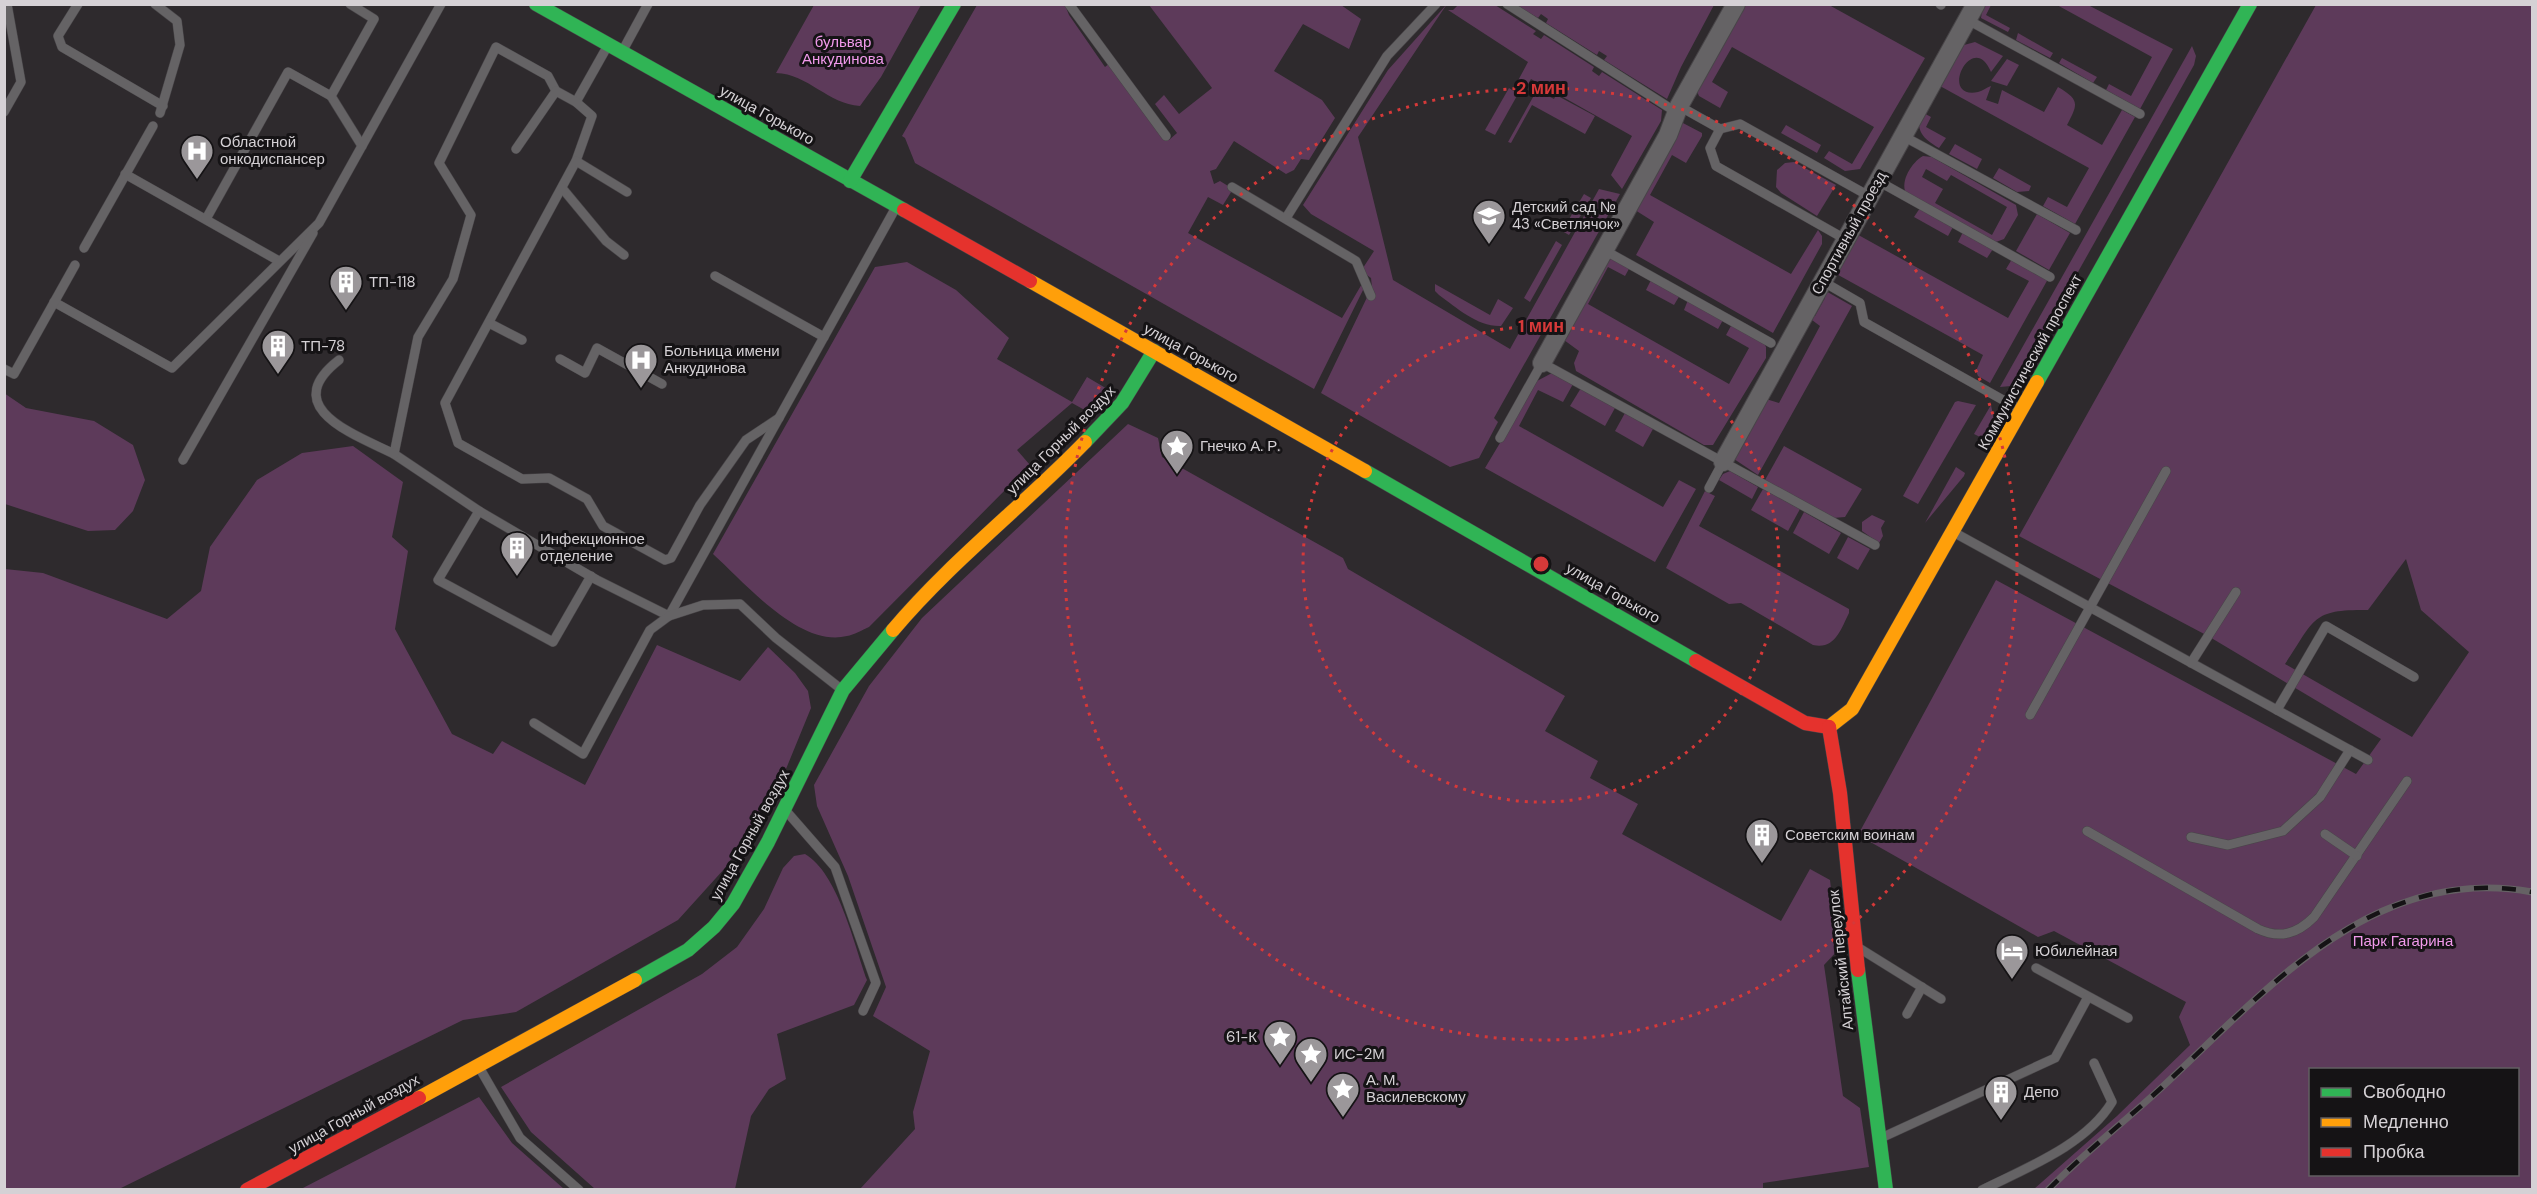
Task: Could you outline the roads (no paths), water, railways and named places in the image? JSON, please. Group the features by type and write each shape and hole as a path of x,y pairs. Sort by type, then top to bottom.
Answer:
{"main road":[{"name":"улица Горького","path":"536,4 1154,351 1805,723 1829,727"},
{"path":"850,180 954,4"},
{"name":"Коммунистический проспект","path":"1829,727 1852,709 2250,4"},
{"name":"улица Горный воздух","path":"247,1190 376,1119 479,1067 688,950 714,927 733,904 785,810 843,690 919,599 1045,483 1129,395 1154,351"},
{"name":"Алтайский переулок","path":"1829,727 1840,793 1855,945 1886,1190"}],"street":[{"path":"1542,363 1668,135 1677,109 1736,4"},
{"name":"Спортивный проезд","path":"1723,462 1972,12"}],"lane":[{"path":"4,112 21,82 7,4"},
{"path":"78,4 58,36 62,47 161,109 180,45 177,21 155,4"},
{"path":"331,96 374,19 350,4"},
{"path":"183,460 319,224 441,4"},
{"path":"622,53 648,4"},
{"path":"1069,4 1166,136"},
{"path":"1286,218 1387,56 1436,4"},
{"path":"1507,4 1677,109 1720,129 1740,124 1874,188 2050,277"},
{"path":"1972,12 2140,114"},
{"path":"576,102 608,45"},
{"path":"394,453 418,337 453,279 471,214 439,163 496,47 548,76 556,91 576,102 592,116 576,161 445,403 458,443 522,478 549,478 577,493 587,499 603,526 665,560 671,558 700,505 746,440 779,418"},
{"path":"206,219 288,72 331,96 362,146"},
{"path":"516,149 556,91"},
{"path":"84,248 153,126"},
{"path":"1720,129 1710,148 1716,166 1845,239"},
{"path":"1903,136 2076,230"},
{"path":"576,161 627,192"},
{"path":"125,174 279,261"},
{"path":"1232,187 1356,261 1371,296"},
{"path":"562,188 606,241 624,255"},
{"path":"669,616 897,207"},
{"path":"54,302 172,368 319,224"},
{"path":"1604,250 1771,343"},
{"path":"4,369 14,374 75,265"},
{"path":"715,276 824,337"},
{"path":"1822,281 1860,303 1864,321 2021,410"},
{"path":"489,322 522,340"},
{"path":"560,359 585,373 597,348 663,384"},
{"path":"339,360 326,370 316,392 318,409 333,423 394,453 479,511 591,576 669,616"},
{"path":"1500,438 1542,363 1875,545"},
{"path":"1709,488 1723,462"},
{"path":"2030,715 2166,471"},
{"path":"479,511 438,580 553,642 591,576"},
{"path":"1953,532 2368,760"},
{"path":"2191,663 2236,592"},
{"path":"534,723 583,754 650,630 669,616 703,604 740,604 776,638 843,690"},
{"path":"2277,710 2326,626 2414,677"},
{"path":"2191,837 2228,845 2283,831 2320,797 2350,750"},
{"path":"2087,831 2258,928 2281,935 2303,928 2314,917 2407,781"},
{"path":"785,810 835,867 876,983 863,1011"},
{"path":"2325,834 2357,856"},
{"path":"2332,852 2338,843"},
{"path":"1855,945 1941,999"},
{"path":"2036,968 2128,1018"},
{"path":"1907,1014 1922,987"},
{"path":"1879,1138 2055,1058 2088,997"},
{"path":"1982,1190 2050,1157 2103,1116 2112,1102 2094,1064"},
{"path":"479,1067 520,1138 579,1190"}],"railway":[{"path":"2048,1190 2240,1013 2282,976 2325,943 2372,916 2421,897 2474,888 2532,892"}],"place":[{"name":"Областной онкодиспансер","path":"197,180"},
{"name":"Детский сад № 43 «Светлячок»","path":"1489,245"},
{"name":"ТП-118","path":"346,311"},
{"name":"ТП-78","path":"278,375"},
{"name":"Больница имени Анкудинова","path":"641,389"},
{"name":"Гнечко А. Р.","path":"1177,475"},
{"name":"Инфекционное отделение","path":"517,577"},
{"name":"Советским воинам","path":"1762,864"},
{"name":"Юбилейная","path":"2012,980"},
{"name":"61-К","path":"1280,1066"},
{"name":"ИС-2М","path":"1311,1083"},
{"name":"А. М. Василевскому","path":"1343,1118"},
{"name":"Депо","path":"2001,1121"}],"park label":[{"name":"бульвар Анкудинова","path":"843,50"},
{"name":"Парк Гагарина","path":"2403,941"}]}
